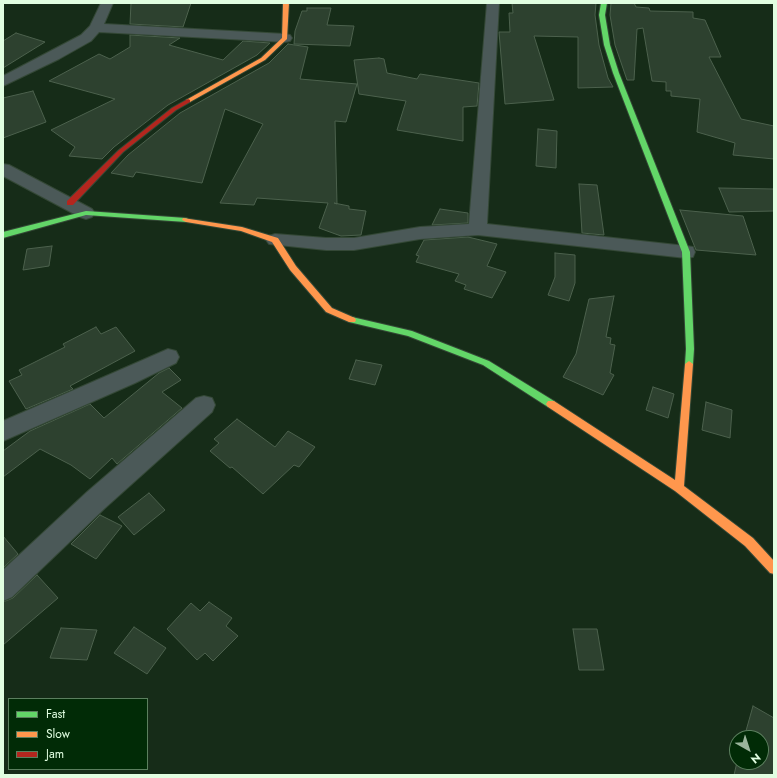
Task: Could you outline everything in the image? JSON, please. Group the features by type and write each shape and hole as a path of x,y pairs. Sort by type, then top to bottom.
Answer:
{"street":[{"path":"3,82 86,38 96,28 107,3"},
{"path":"70,203 121,151 174,109 263,59 285,38 286,3"},
{"path":"478,229 493,3"},
{"path":"604,3 602,15 607,45 616,73 686,252 690,349 679,488"},
{"path":"96,28 285,38"},
{"path":"3,169 21,180 70,203 86,213"},
{"path":"3,236 86,213 168,218 242,229 275,240 326,244 354,244 420,234 478,229 686,252"},
{"path":"275,240 293,268 314,294 334,313 352,320 409,333 486,363 589,428 679,488 749,542 774,569"},
{"path":"3,431 127,377 168,357"},
{"path":"3,588 96,500 204,405"}],"building":[{"path":"131,3 191,3 183,27 130,24"},
{"path":"512,3 596,3 595,15 599,45 608,78 613,87 578,88 578,37 534,36 554,100 505,104 499,32 510,32 509,13 513,13"},
{"path":"611,3 634,3 636,7 649,8 650,11 693,12 693,18 705,20 721,57 709,57 741,119 774,126 774,159 733,155 735,143 697,132 700,99 671,96 671,91 666,91 666,82 652,81 643,28 637,29 634,80 627,80 615,45 610,15"},
{"path":"307,8 331,8 327,25 354,26 350,46 294,44 295,31 302,11 307,11"},
{"path":"16,33 45,42 3,68 3,41"},
{"path":"130,35 180,38 169,45 223,60 243,41 270,43 257,55 168,105 114,147 102,159 69,156 75,147 51,130 115,99 49,81 99,54 110,59 130,47"},
{"path":"288,44 308,47 300,79 357,84 346,122 335,121 337,204 349,206 349,209 366,211 361,235 341,236 319,228 328,203 257,198 254,205 220,203 263,124 225,109 202,183 136,172 133,177 111,173 128,155 180,113 269,63"},
{"path":"384,59 387,73 417,79 420,74 479,83 477,106 463,107 463,141 397,130 406,101 359,94 354,60"},
{"path":"33,91 46,122 3,138 3,98"},
{"path":"538,129 557,131 556,168 536,166"},
{"path":"579,184 597,185 604,235 582,233"},
{"path":"719,188 774,189 774,211 729,212"},
{"path":"440,209 468,213 468,223 432,225"},
{"path":"680,210 743,216 756,255 696,250"},
{"path":"468,237 497,244 487,266 506,272 492,298 464,289 466,285 455,281 459,274 416,262 419,256 416,255 424,240"},
{"path":"52,246 49,266 23,270 27,249"},
{"path":"555,253 575,255 575,283 569,301 548,295 555,277"},
{"path":"614,296 606,337 611,338 610,344 615,345 610,373 614,375 603,395 563,377 576,354 589,299"},
{"path":"96,327 101,334 116,327 135,351 70,386 73,389 26,409 9,381 22,375 19,370 65,347 63,344"},
{"path":"356,360 382,365 375,385 349,379"},
{"path":"169,368 181,380 162,392 182,408 117,464 112,458 90,479 71,465 40,449 3,477 3,451 30,431 90,404 104,418 159,373"},
{"path":"653,387 674,394 668,418 646,410"},
{"path":"706,402 732,410 730,438 702,430"},
{"path":"237,419 275,447 288,431 315,447 299,467 294,465 263,494 232,467 230,468 210,451 219,443 214,439"},
{"path":"149,493 165,510 134,535 118,517"},
{"path":"100,515 122,526 96,559 71,544"},
{"path":"3,536 18,554 3,568"},
{"path":"37,575 58,598 3,645 3,602 13,598"},
{"path":"209,602 232,618 226,626 238,636 213,661 205,653 197,660 167,629 191,603 200,611"},
{"path":"134,627 166,648 147,674 114,653"},
{"path":"61,628 97,630 87,660 50,658"},
{"path":"573,629 597,629 604,670 579,670"},
{"path":"753,706 774,718 774,775 734,775 735,770 769,770 769,730 746,730"}],"traffic: fast":[{"path":"604,3 602,15 607,45 616,73 686,252 690,349 689,364"},
{"path":"3,235 86,213 186,220"},
{"path":"352,320 409,333 486,363 551,404"}],"traffic: slow":[{"path":"188,101 263,59 285,38 286,3"},
{"path":"186,220 242,229 275,240 293,268 329,310 352,320"},
{"path":"679,488 689,364"},
{"path":"551,404 679,488 749,542 774,569"}],"traffic: jam":[{"path":"70,203 121,151 174,109 188,101"}]}
